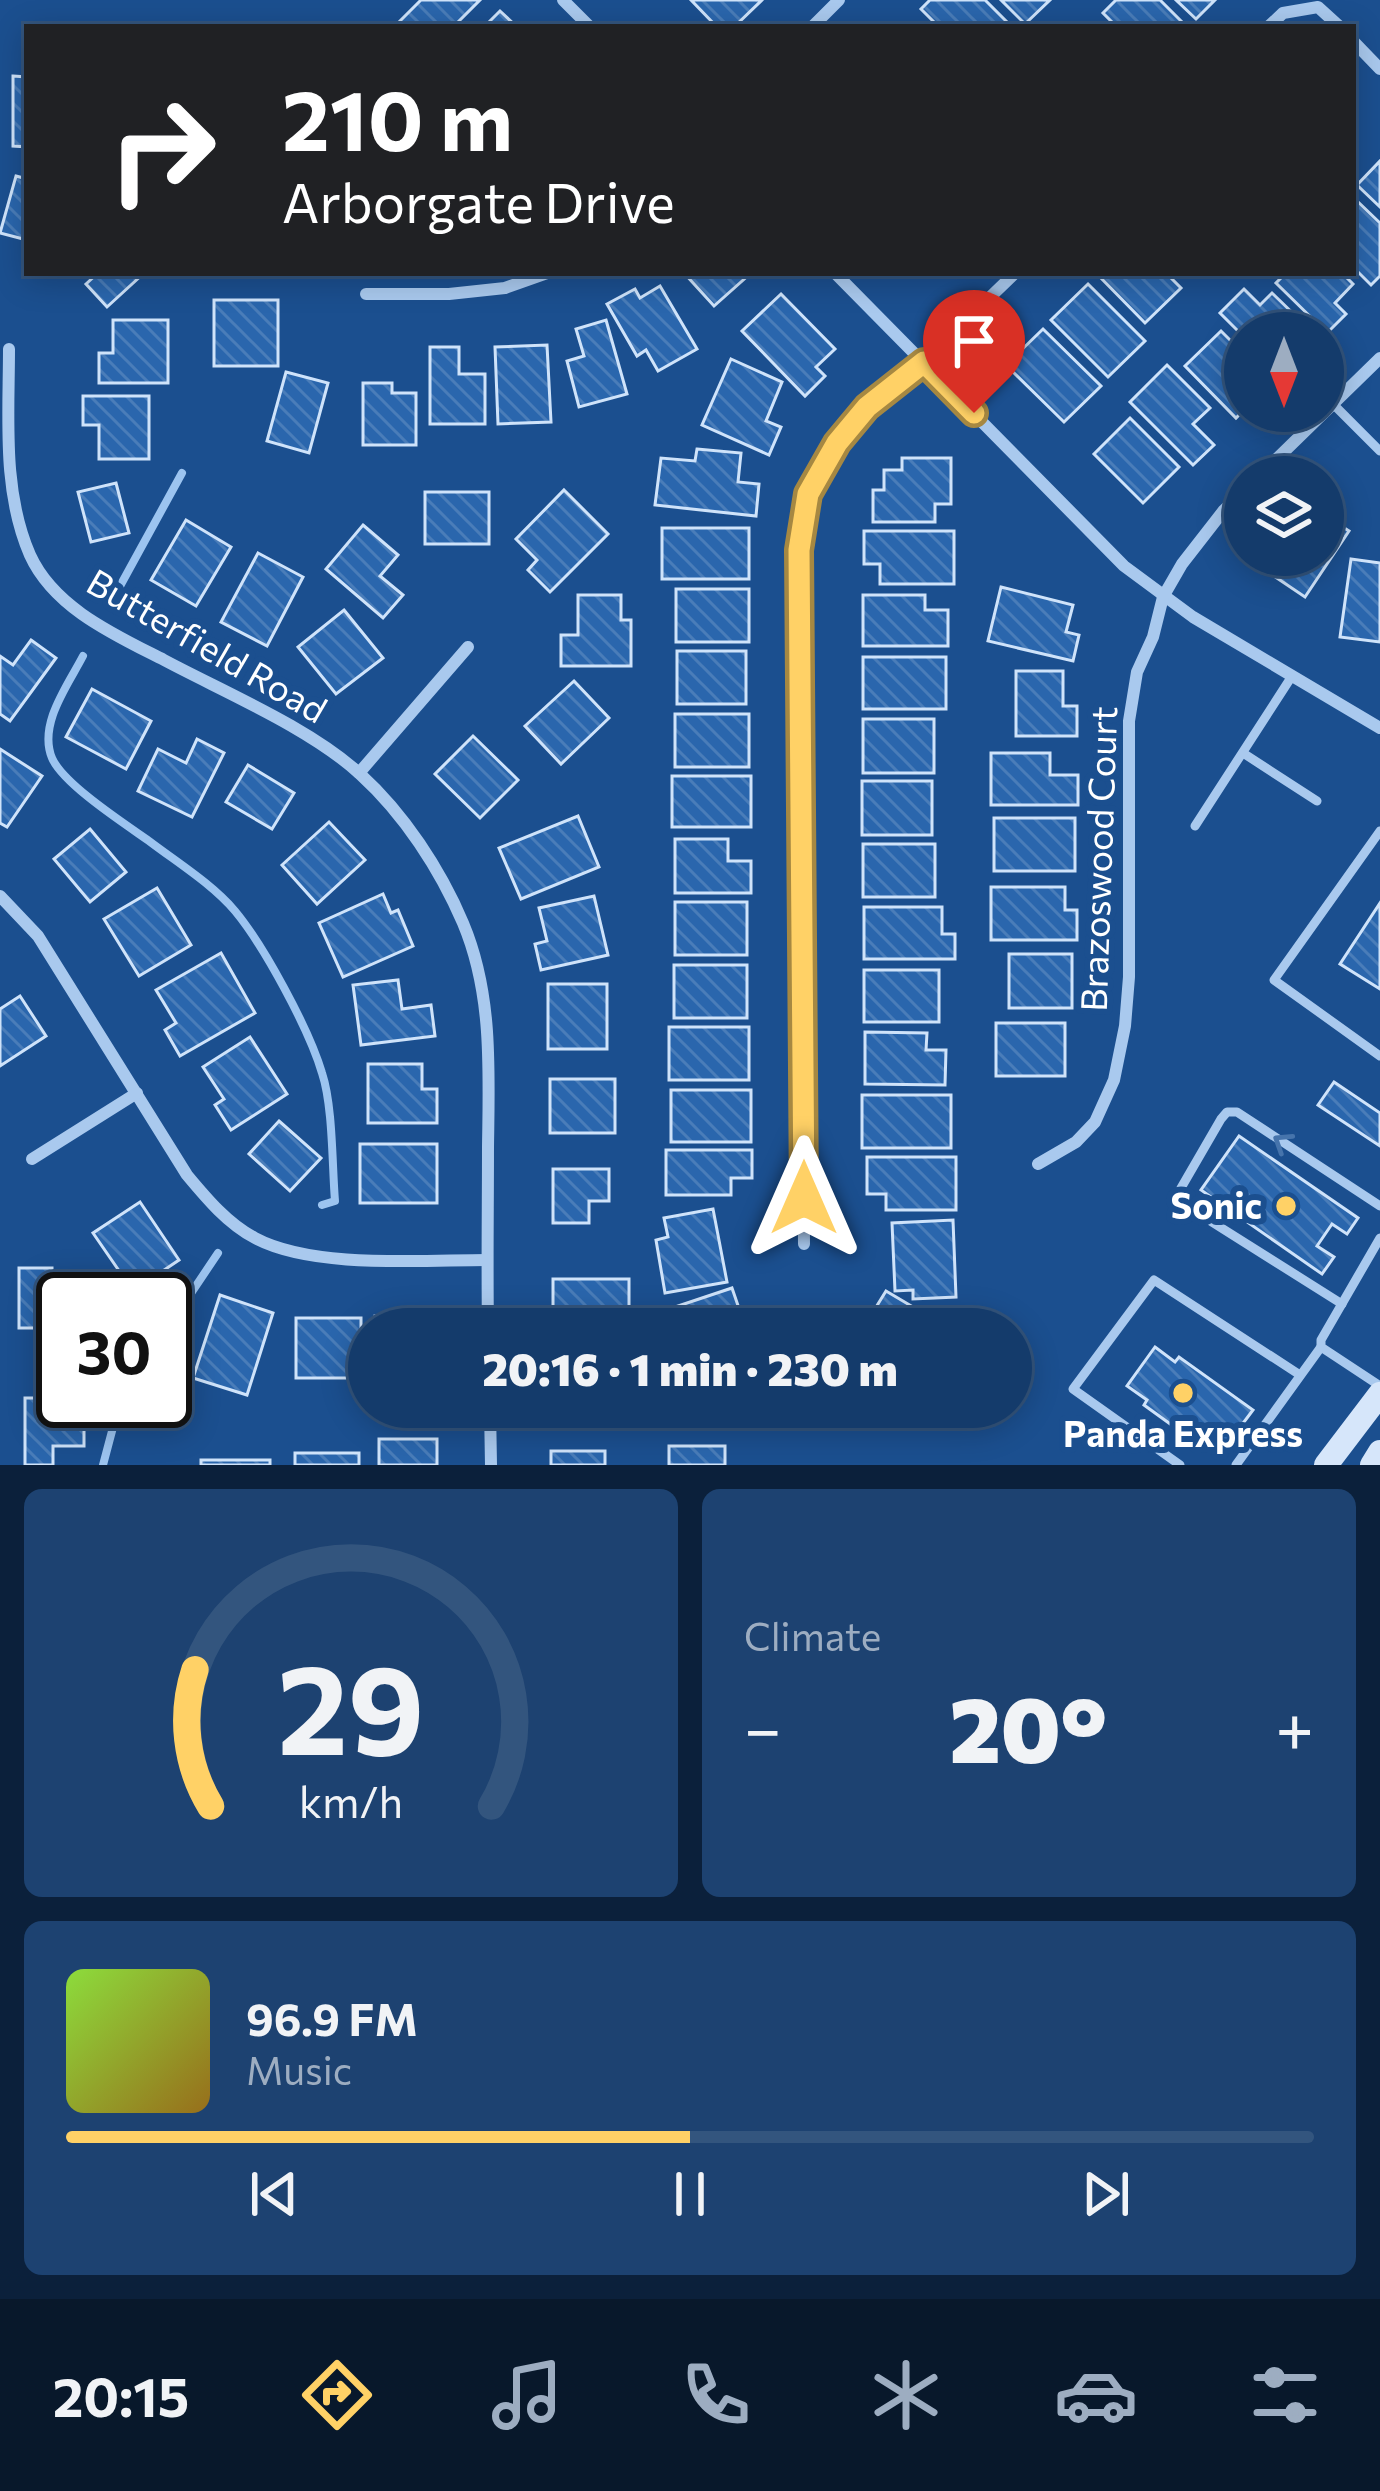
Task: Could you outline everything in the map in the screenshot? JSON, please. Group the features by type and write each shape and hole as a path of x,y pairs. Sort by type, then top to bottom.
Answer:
{"main road":[{"path":"1326,1465 1380,1390"},
{"path":"1372,1465 1380,1452"}],"street":[{"path":"563,0 587,24"},
{"path":"815,24 839,0"},
{"path":"1271,24 1283,13 1318,7 1337,24"},
{"path":"1356,43 1380,68"},
{"path":"366,295 505,288 539,276"},
{"path":"838,276 1124,566 1163,597 1380,728"},
{"path":"804,1244 799,550 808,494 837,443 867,407 924,362 1012,276"},
{"name":"Butterfield Road","path":"9,349 9,457 16,517 32,560 63,599 106,630 297,730 359,773 400,818 436,869 464,924 482,981 489,1050 488,1308"},
{"path":"1344,394 1380,358"},
{"path":"1280,456 1305,432"},
{"name":"Brazoswood Court","path":"1038,1165 1076,1142 1095,1122 1114,1080 1129,977 1129,721 1137,672 1153,638 1163,597 1186,557 1224,510"},
{"path":"359,773 468,647"},
{"path":"0,896 38,936 187,1175 216,1210 256,1239 312,1256 487,1260"},
{"path":"32,1159 137,1094"},
{"path":"490,1428 491,1465"}],"lane":[{"path":"1344,414 1380,451"},
{"path":"1195,826 1292,676"},
{"path":"1243,753 1317,800"},
{"path":"1380,831 1274,980 1380,1056"},
{"path":"1342,1304 1186,1204 1181,1188 1221,1119 1228,1112 1237,1112 1380,1205"},
{"path":"1235,1465 1321,1347 1380,1238"},
{"path":"1180,1465 1073,1389 1154,1280 1300,1376"},
{"path":"1321,1347 1380,1390"}],"building":[{"path":"421,0 480,0 456,24 397,24"},
{"path":"691,0 762,0 737,24 714,24"},
{"path":"930,0 985,0 1009,24 936,24 921,9"},
{"path":"1001,0 1050,0 1025,24"},
{"path":"1116,0 1160,0 1184,24 1114,24 1103,13"},
{"path":"1176,0 1215,0 1196,19"},
{"path":"500,11 514,24 487,24"},
{"path":"13,76 24,77 24,147 13,146"},
{"path":"1380,161 1380,207 1357,185"},
{"path":"16,176 24,178 24,239 0,233"},
{"path":"1356,200 1380,223 1380,276 1371,285 1356,270"},
{"path":"95,276 141,276 107,307 86,284"},
{"path":"687,276 748,276 714,306"},
{"path":"1099,276 1169,276 1181,288 1145,323"},
{"path":"1283,276 1345,276 1353,284 1335,303 1344,312 1306,312 1276,283"},
{"path":"1088,284 1145,341 1108,377 1051,320"},
{"path":"660,286 697,349 658,371 646,350 637,356 607,304 635,289 640,298"},
{"path":"1244,289 1260,305 1272,293 1292,312 1224,312 1224,317 1220,313"},
{"path":"781,294 835,349 816,367 825,376 805,396 742,331"},
{"path":"214,300 278,300 278,366 214,366"},
{"path":"113,320 168,320 168,383 99,383 99,353 113,353"},
{"path":"606,320 627,394 579,407 567,361 584,356 576,329"},
{"path":"1043,329 1101,386 1064,422 1006,365"},
{"path":"1221,331 1224,334 1224,406 1185,366"},
{"path":"547,345 551,422 498,424 495,347"},
{"path":"430,347 459,347 459,374 485,374 485,424 430,424"},
{"path":"731,359 782,382 766,421 781,427 769,455 702,425"},
{"path":"1167,365 1210,408 1193,424 1214,445 1193,465 1130,402"},
{"path":"286,372 328,383 309,453 267,441"},
{"path":"363,383 392,383 392,393 416,393 416,445 363,445"},
{"path":"83,396 149,396 149,459 99,459 99,425 83,425"},
{"path":"1130,418 1179,467 1143,503 1094,454"},
{"path":"697,449 741,453 738,482 759,484 756,516 655,505 661,458 695,461"},
{"path":"902,458 951,458 951,504 935,504 935,522 873,522 873,490 884,490 884,470 902,470"},
{"path":"116,483 129,533 91,542 78,492"},
{"path":"564,490 608,534 550,592 528,570 537,560 516,539"},
{"path":"425,492 489,492 489,544 425,544"},
{"path":"186,520 231,547 196,606 151,580"},
{"path":"363,525 398,555 380,576 403,595 383,618 326,569"},
{"path":"662,528 749,528 749,579 662,579"},
{"path":"864,531 954,531 954,584 880,584 880,564 864,564"},
{"path":"258,553 303,577 267,646 221,622"},
{"path":"1351,559 1380,563 1380,642 1340,637"},
{"path":"1274,576 1319,576 1305,597"},
{"path":"1001,587 1073,605 1066,632 1079,635 1073,661 988,641"},
{"path":"676,589 749,589 749,642 676,642"},
{"path":"578,595 621,595 621,620 631,620 631,666 561,666 561,635 578,635"},
{"path":"863,595 925,595 925,610 948,610 948,646 863,646"},
{"path":"344,610 383,658 336,694 298,647"},
{"path":"31,640 56,658 10,721 0,714 0,656 13,665"},
{"path":"677,651 746,651 746,704 677,704"},
{"path":"863,657 946,657 946,709 863,709"},
{"path":"1016,671 1063,671 1063,706 1077,706 1077,736 1016,736"},
{"path":"574,681 609,718 561,764 525,726"},
{"path":"92,689 151,721 126,769 66,737"},
{"path":"675,714 749,714 749,767 675,767"},
{"path":"863,719 934,719 934,773 863,773"},
{"path":"473,736 518,780 480,818 435,774"},
{"path":"197,739 224,753 192,817 138,791 158,749 186,763"},
{"path":"0,749 42,776 7,827 0,823"},
{"path":"991,753 1050,753 1050,775 1078,775 1078,805 991,805"},
{"path":"248,765 294,793 272,829 226,802"},
{"path":"672,776 751,776 751,827 672,827"},
{"path":"862,781 932,781 932,835 862,835"},
{"path":"578,816 599,867 521,899 499,848"},
{"path":"994,818 1075,818 1075,871 994,871"},
{"path":"329,822 365,860 317,904 282,865"},
{"path":"90,829 126,872 90,902 54,859"},
{"path":"675,839 728,839 728,861 751,861 751,893 675,893"},
{"path":"863,844 935,844 935,897 863,897"},
{"path":"991,887 1065,887 1065,910 1077,910 1077,940 991,940"},
{"path":"157,888 191,945 139,976 104,919"},
{"path":"383,894 391,913 398,910 413,946 343,977 319,923"},
{"path":"594,896 608,955 541,970 535,944 547,941 539,908"},
{"path":"675,902 747,902 747,955 675,955"},
{"path":"1380,903 1380,989 1340,964"},
{"path":"864,907 942,907 942,934 955,934 955,959 864,959"},
{"path":"221,953 255,1013 180,1056 165,1030 176,1023 156,990"},
{"path":"1009,954 1072,954 1072,1008 1009,1008"},
{"path":"674,965 747,965 747,1018 674,1018"},
{"path":"864,970 939,970 939,1022 864,1022"},
{"path":"398,980 402,1009 431,1005 435,1036 361,1045 353,985"},
{"path":"548,984 607,984 607,1049 548,1049"},
{"path":"20,996 46,1036 0,1066 0,1009"},
{"path":"996,1023 1065,1023 1065,1076 996,1076"},
{"path":"669,1027 749,1027 749,1080 669,1080"},
{"path":"865,1032 927,1033 926,1050 946,1050 945,1085 865,1084"},
{"path":"250,1037 287,1094 231,1130 215,1105 224,1099 203,1067"},
{"path":"368,1064 422,1064 422,1089 437,1089 437,1123 368,1123"},
{"path":"550,1079 615,1079 615,1133 550,1133"},
{"path":"1334,1082 1380,1113 1380,1146 1318,1105"},
{"path":"671,1090 751,1090 751,1142 671,1142"},
{"path":"862,1095 951,1095 951,1148 862,1148"},
{"path":"279,1121 321,1158 290,1191 249,1154"},
{"path":"1239,1136 1358,1218 1347,1234 1332,1224 1317,1246 1334,1257 1322,1274 1201,1190"},
{"path":"360,1144 437,1144 437,1203 360,1203"},
{"path":"666,1150 752,1150 752,1178 731,1178 731,1195 666,1195"},
{"path":"867,1157 956,1157 956,1210 886,1210 886,1194 867,1194"},
{"path":"553,1169 609,1169 609,1201 589,1201 589,1223 553,1223"},
{"path":"140,1202 179,1260 161,1272 120,1272 93,1233"},
{"path":"713,1209 727,1282 665,1293 656,1240 668,1237 664,1218"},
{"path":"953,1220 956,1297 913,1299 913,1290 895,1291 892,1223"},
{"path":"19,1268 52,1268 52,1272 36,1272 36,1328 19,1328"},
{"path":"553,1279 629,1279 629,1308 553,1308"},
{"path":"732,1288 739,1308 672,1308"},
{"path":"886,1291 915,1308 876,1308"},
{"path":"220,1295 273,1313 247,1395 193,1378"},
{"path":"296,1318 348,1318 348,1378 296,1378"},
{"name":"Panda Express","path":"1155,1347 1175,1362 1179,1357 1253,1410 1223,1450 1185,1423 1180,1431 1127,1386"},
{"path":"25,1398 36,1398 36,1428 84,1428 84,1446 53,1446 53,1465 25,1465"},
{"path":"379,1439 437,1439 437,1465 379,1465"},
{"path":"669,1446 725,1446 725,1465 669,1465"},
{"path":"551,1451 605,1451 605,1465 551,1465"},
{"path":"295,1453 359,1453 359,1465 295,1465"},
{"path":"201,1460 270,1460 270,1465 201,1465"}],"waterway":[{"path":"119,588 182,473"},
{"path":"83,656 52,718 52,758 81,791 226,901 272,966 307,1034 326,1086 335,1201 322,1205"},
{"path":"192,1292 218,1253"},
{"path":"103,1465 113,1428"}],"place":[{"name":"Sonic","path":"1286,1206"},
{"name":"Panda Express","path":"1183,1393"}],"route":[{"path":"804,1198 799,550 808,494 837,443 867,407 924,362 974,413"}]}
